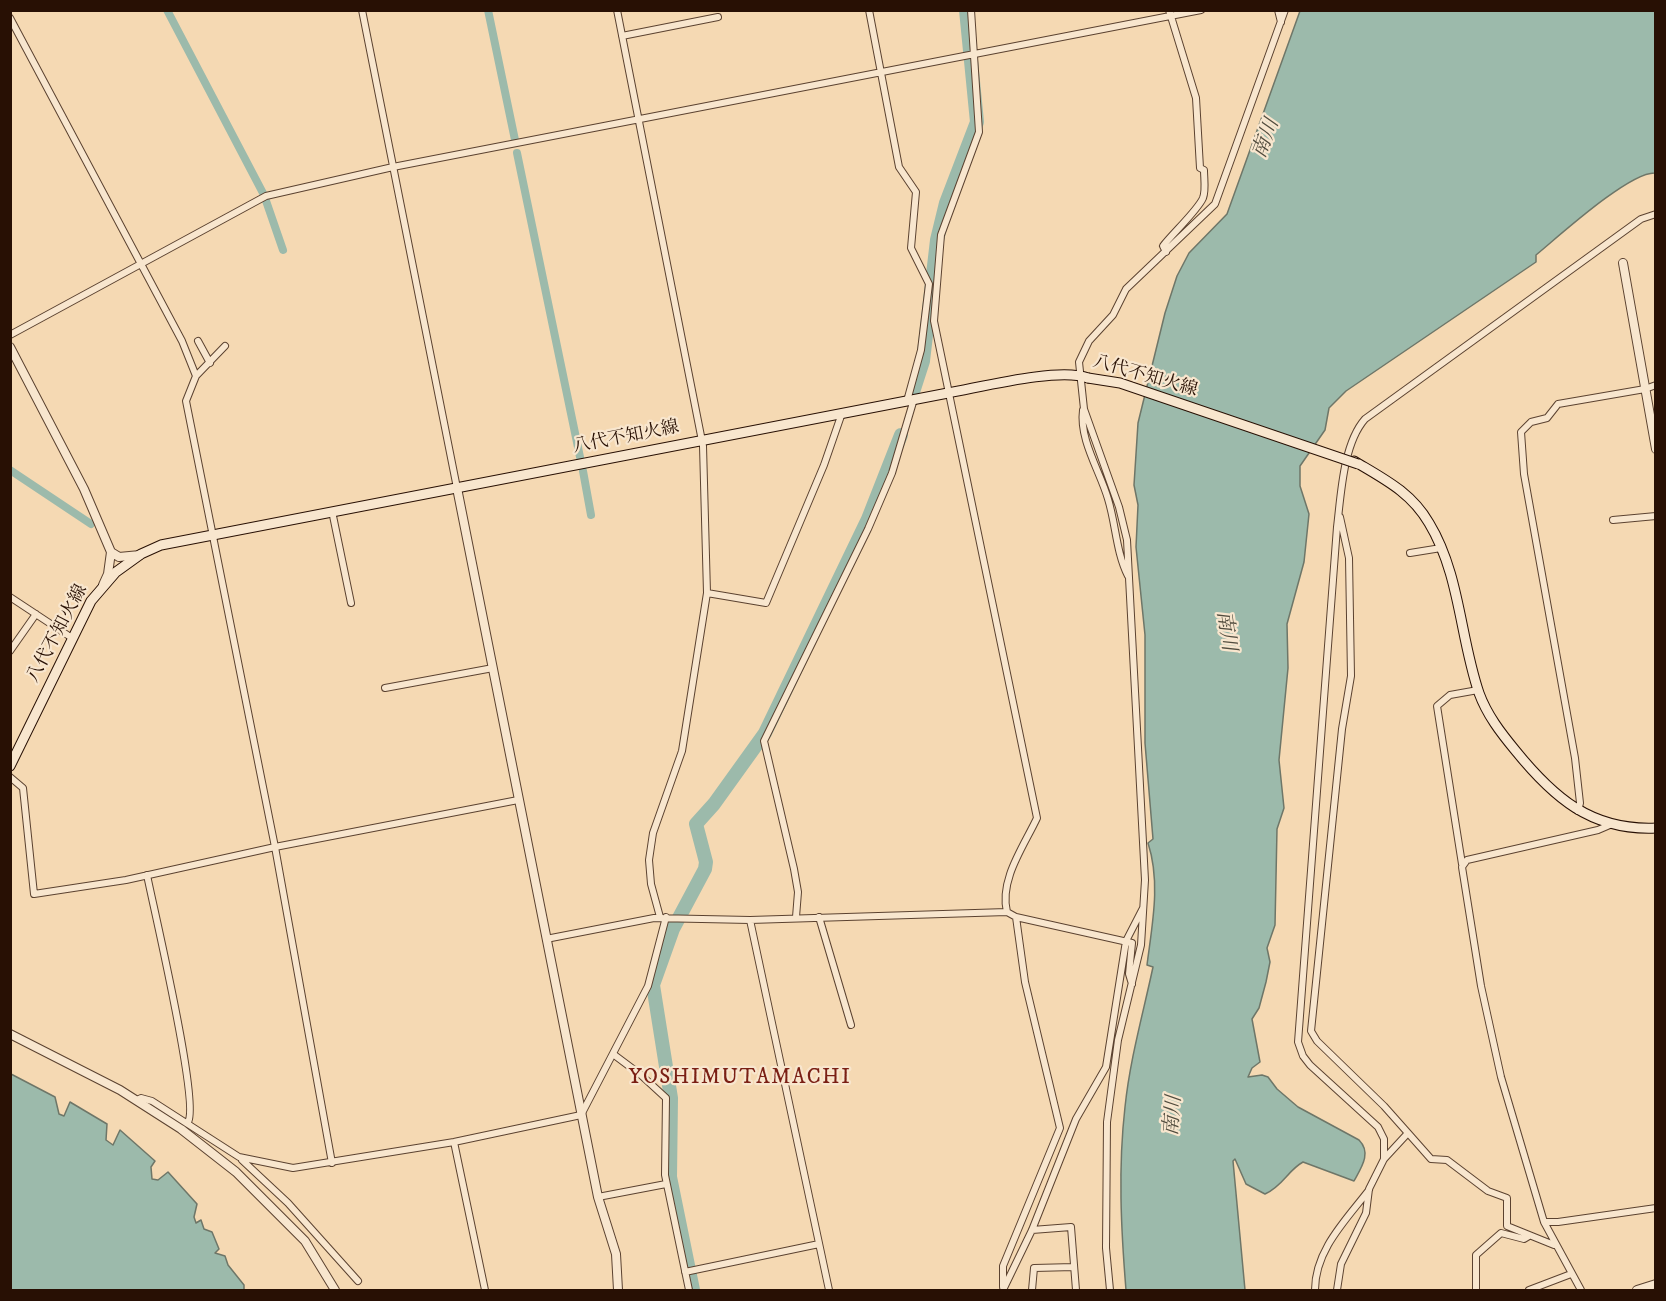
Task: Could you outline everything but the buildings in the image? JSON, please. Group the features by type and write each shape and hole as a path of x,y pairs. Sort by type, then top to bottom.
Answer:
{"main road":[{"name":"八代不知火線","path":"10,765 72,638 103,585 141,554 161,545 1044,376 1078,374 1088,378 1120,383 1358,464"},
{"name":"八代不知火線","path":"1348,458 1405,492 1431,525 1441,548 1478,690 1494,723 1531,770 1550,791 1578,811 1612,824 1656,828"}],"street":[{"path":"362,10 581,1115 598,1197 616,1254 618,1290"},
{"path":"581,1115 648,986 666,917 651,885 649,860 653,833 682,751 707,593 702,440 617,10"},
{"path":"796,917 798,892 794,869 764,741 872,520 892,473 921,350 929,284 911,248 916,192 899,167 869,10"},
{"path":"971,10 971,55 979,132 941,235 934,321 1037,818 1007,882 1004,898 1007,912"},
{"path":"10,335 266,196 393,167 881,73 1170,13 1201,10"},
{"path":"1278,10 1281,23"},
{"path":"1110,1290 1106,1248 1107,1122 1118,1040 1141,945 1145,904 1144,836 1126,540 1119,507 1084,409 1078,374 1079,362 1089,341 1113,315 1126,290 1215,204 1285,10"},
{"path":"1166,252 1163,246 1202,201 1205,184 1204,170 1200,168 1196,98 1170,13"},
{"path":"622,36 718,17"},
{"path":"10,18 182,341 196,376"},
{"path":"1384,1159 1384,1139 1378,1127 1310,1065 1298,1042 1339,512 1342,481 1348,458 1356,433 1365,419 1641,219 1656,214"},
{"path":"1623,263 1656,449"},
{"path":"198,341 210,363"},
{"path":"225,346 196,376 186,401 275,847 332,1163"},
{"path":"10,347 84,489 111,552 108,573 103,585"},
{"path":"1578,811 1580,802 1575,758 1524,474 1521,432 1531,422 1547,418 1558,404 1646,389 1656,385"},
{"path":"707,593 765,603 824,465 842,413"},
{"path":"332,511 351,603"},
{"path":"1339,512 1348,558 1351,676 1342,729 1311,1031 1317,1041 1384,1106 1431,1159 1447,1160 1488,1191 1507,1198 1507,1226 1554,1245"},
{"path":"1613,520 1656,516"},
{"path":"1410,553 1441,548"},
{"path":"111,552 119,557 141,554"},
{"path":"10,597 72,638"},
{"path":"10,651 36,614"},
{"path":"385,688 493,668"},
{"path":"1478,690 1450,695 1437,706 1481,986 1496,1056 1544,1222 1554,1245 1581,1290"},
{"path":"10,777 23,788 34,894 147,875 275,847 518,800"},
{"path":"1462,864 1467,860 1599,831 1612,824"},
{"path":"147,875 186,1071 191,1109 188,1122"},
{"path":"1003,1290 1032,1230 1076,1119 1106,1067 1126,941 1145,904"},
{"path":"546,939 666,917 750,920 1007,912 1016,917 1132,943 1129,974 1132,986"},
{"path":"819,917 851,1025"},
{"path":"1003,1290 1003,1266 1060,1128 1025,982 1016,917"},
{"path":"750,920 829,1290"},
{"path":"10,1034 137,1100 181,1129 236,1172 305,1241 335,1290"},
{"path":"613,1054 666,1098 666,1184 689,1290"},
{"path":"137,1100 141,1098 152,1101 240,1157 288,1203 358,1281"},
{"path":"240,1157 293,1168 454,1142 581,1115"},
{"path":"1315,1290 1317,1269 1327,1245 1369,1189 1384,1159 1408,1133"},
{"path":"454,1142 485,1290"},
{"path":"598,1197 666,1184"},
{"path":"1337,1290 1341,1264 1366,1213 1369,1189"},
{"path":"1544,1222 1656,1208"},
{"path":"1032,1230 1071,1227 1076,1290"},
{"path":"1476,1290 1476,1255 1488,1242 1501,1233 1524,1239 1529,1236"},
{"path":"685,1272 819,1244"},
{"path":"1032,1290 1034,1268 1074,1267"},
{"path":"1529,1290 1571,1274"},
{"path":"1637,1290 1656,1284"}],"water":[{"name":"南川","path":"1300,11 1655,11 1655,173 1643,175 1612,194 1536,255 1536,262 1346,391 1329,408 1325,430 1300,466 1300,486 1309,514 1304,562 1287,624 1288,668 1279,760 1284,808 1277,829 1275,925 1267,948 1270,962 1266,982 1259,1008 1252,1019 1260,1062 1252,1068 1248,1077 1262,1075 1268,1077 1277,1089 1298,1107 1359,1140 1365,1150 1364,1160 1354,1181 1303,1162 1265,1194 1246,1184 1235,1159 1233,1161 1245,1290 1126,1290 1121,1198 1123,1130 1130,1071 1153,967 1147,965 1155,889 1148,843 1153,839 1145,743 1145,635 1136,547 1138,505 1134,485 1138,423 1165,313 1177,276 1189,253 1227,214"},
{"path":"11,1074 55,1097 59,1114 64,1116 70,1102 107,1124 106,1140 113,1145 120,1130 155,1161 151,1167 152,1179 158,1180 168,1172 197,1204 194,1217 196,1223 201,1220 204,1229 212,1232 219,1249 215,1253 225,1256 228,1265 244,1285 244,1290 11,1290"}],"waterway":[{"path":"167,10 264,195 283,250"},
{"path":"488,10 515,140"},
{"path":"913,392 923,361 937,240 946,203 977,122 966,10"},
{"path":"517,153 580,457"},
{"path":"693,1290 670,1177 671,1098 653,985 673,929 705,869 706,862 696,824 714,804 765,733 868,519 901,435"},
{"path":"10,470 91,524"},
{"path":"583,471 591,515"}],"district":[{"name":"YOSHIMUTAMACHI","path":"740,1079"}]}
